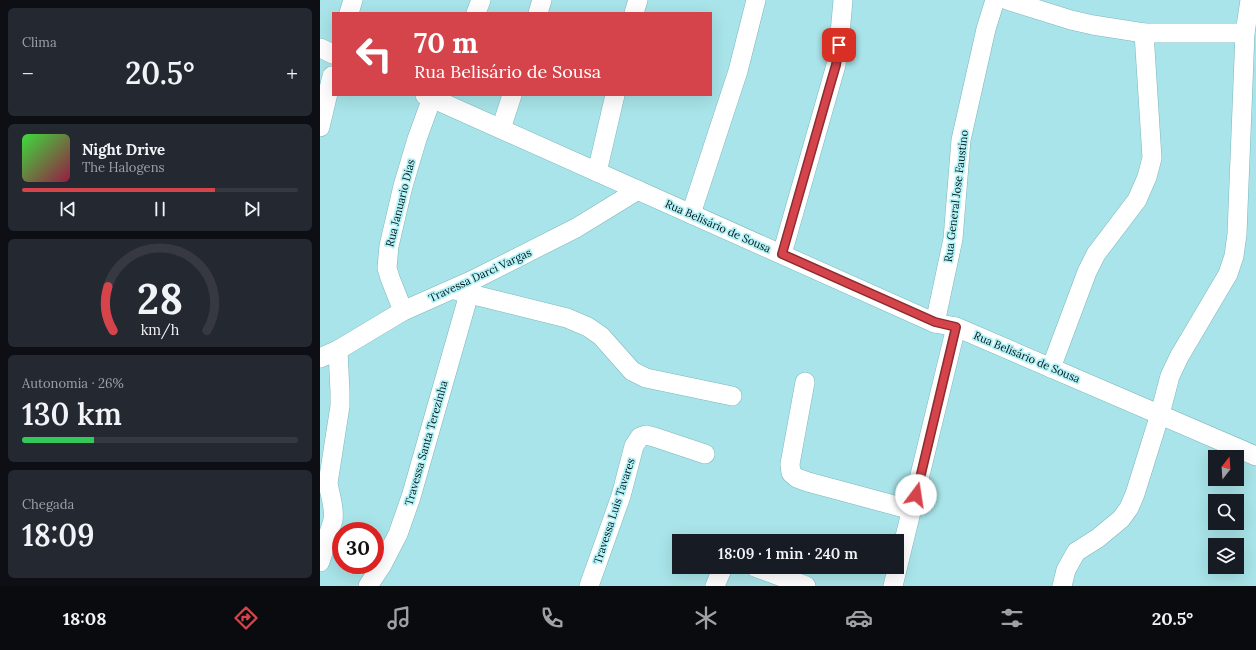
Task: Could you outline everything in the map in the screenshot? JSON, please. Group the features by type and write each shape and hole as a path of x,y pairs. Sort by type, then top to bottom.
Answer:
{"street":[{"path":"349,12 353,0"},
{"path":"476,12 481,0"},
{"path":"538,12 542,0"},
{"path":"634,12 638,0"},
{"path":"691,214 738,72 756,0"},
{"path":"782,254 836,65 843,0"},
{"name":"Rua General Jose Faustino","path":"935,322 953,239 961,140 994,0"},
{"path":"1008,0 1071,20 1144,33 1245,33"},
{"path":"1062,586 1066,570 1076,552 1098,538 1121,519 1129,508 1135,494 1160,414 1170,376 1179,357 1228,274 1234,256 1237,226 1245,33 1250,0"},
{"path":"1051,368 1086,272 1096,254 1137,200 1147,177 1152,158 1144,33"},
{"path":"320,48 332,54"},
{"path":"320,127 328,72"},
{"name":"Rua Belisário de Sousa","path":"430,96 935,322 956,327 1256,456"},
{"name":"Rua Januario Dias","path":"403,311 390,278 388,268 389,246 403,186 430,96"},
{"path":"502,129 512,96"},
{"path":"597,172 615,96"},
{"name":"Travessa Darci Vargas","path":"320,358 338,350 403,311 473,280 576,228 638,190"},
{"path":"451,289 567,318 588,327 601,336 632,371 646,378 732,396"},
{"name":"Travessa Santa Terezinha","path":"368,586 382,565 398,534 411,497 469,294"},
{"path":"893,586 956,327"},
{"path":"320,562 334,513 334,505 330,495 328,483 340,406 338,350"},
{"path":"806,382 790,464 791,473 797,478 808,482 912,510"},
{"name":"Travessa Luis Tavares","path":"589,586 621,496 634,446 640,437 646,435 654,437 705,454"},
{"path":"715,586 720,574"},
{"path":"774,574 806,586"}],"route":[{"path":"839,45 836,65 782,254 935,322 956,327 916,495"}]}
